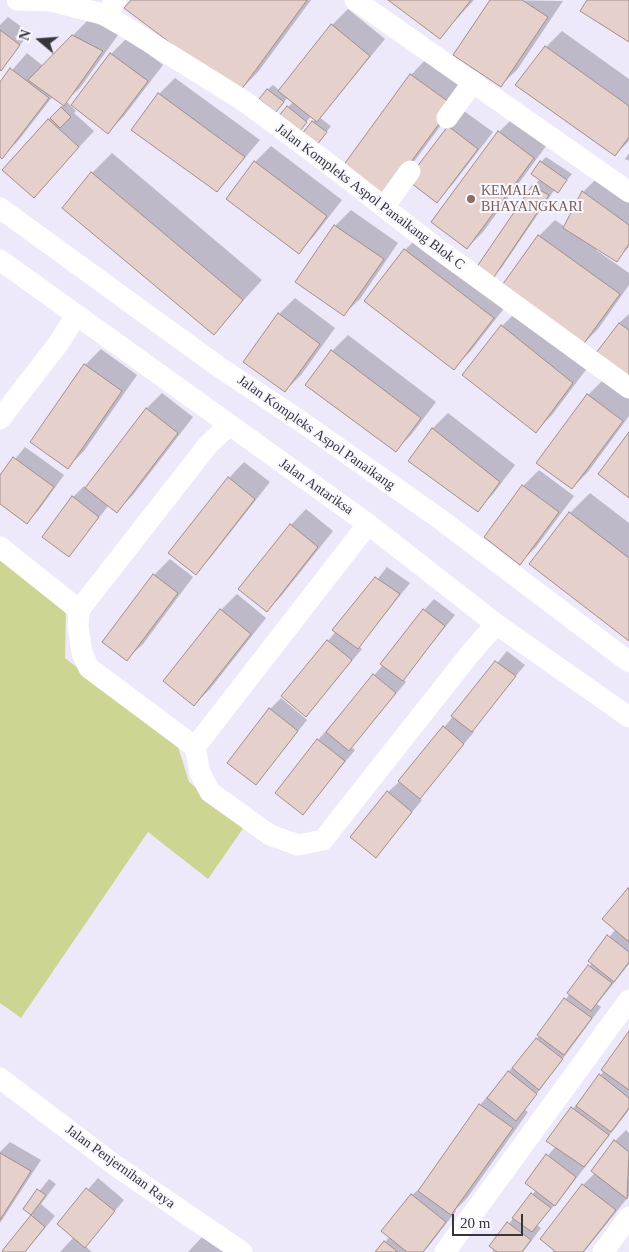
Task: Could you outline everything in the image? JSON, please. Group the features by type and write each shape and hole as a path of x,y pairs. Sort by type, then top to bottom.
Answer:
{"street":[{"name":"Jalan Kompleks Aspol Panaikang Blok C","path":"17,0 111,8 244,101 555,336 629,388"},
{"path":"354,0 629,192"},
{"path":"447,118 473,82"},
{"path":"384,207 410,171"},
{"name":"Jalan Kompleks Aspol Panaikang","path":"0,208 219,367 299,420 440,519 629,662"},
{"name":"Jalan Antariksa","path":"0,260 368,524 496,624 629,717"},
{"path":"0,419 58,344 76,316"},
{"path":"229,425 208,445 79,610 78,626 82,653 89,668 195,747 200,773 210,792 270,835 298,846 323,840 469,654 496,624"},
{"path":"195,747 368,524"},
{"path":"0,547 79,610"},
{"path":"445,1252 629,1000"},
{"name":"Jalan Penjernihan Raya","path":"0,1078 116,1166 242,1252"},
{"path":"603,1252 629,1217"}],"green space":[{"path":"0,554 66,607 65,658 178,747 189,782 244,827 208,879 148,832 21,1018 0,1003"}],"building":[{"path":"131,0 307,0 238,94 124,8"},
{"path":"388,0 471,0 440,39"},
{"path":"490,0 522,0 548,17 501,87 453,55"},
{"path":"587,0 629,0 629,42 580,11"},
{"path":"331,24 370,56 317,122 278,91"},
{"path":"0,30 20,45 1,71 0,70"},
{"path":"72,35 103,51 64,106 28,80"},
{"path":"545,46 629,106 629,137 615,156 515,85"},
{"path":"110,53 148,81 108,134 71,105"},
{"path":"10,68 49,98 2,159 0,157 0,82"},
{"path":"410,74 453,105 382,201 340,170"},
{"path":"267,89 284,102 276,112 259,99"},
{"path":"158,93 245,157 217,192 131,130"},
{"path":"287,106 307,122 297,135 276,119"},
{"path":"61,107 71,117 60,128 50,118"},
{"path":"48,119 79,147 34,198 2,170"},
{"path":"312,121 327,132 313,150 298,139"},
{"path":"448,126 478,149 437,203 407,180"},
{"path":"498,131 534,158 467,249 431,222"},
{"path":"254,161 327,216 299,254 226,199"},
{"path":"540,161 567,180 558,193 531,174"},
{"path":"91,172 243,300 214,335 62,208"},
{"path":"532,186 549,195 492,280 476,268"},
{"path":"582,191 629,225 629,244 617,262 563,228"},
{"path":"334,225 384,259 344,316 295,282"},
{"path":"538,235 620,294 582,346 500,288"},
{"path":"404,249 494,318 454,370 364,301"},
{"path":"278,313 320,344 285,392 243,362"},
{"path":"619,323 629,330 629,377 596,353"},
{"path":"501,325 573,383 536,433 462,375"},
{"path":"331,350 421,418 396,452 305,385"},
{"path":"84,364 122,391 68,469 30,442"},
{"path":"587,394 623,421 572,489 536,463"},
{"path":"146,408 178,433 117,513 85,488"},
{"path":"432,428 500,482 478,512 408,461"},
{"path":"629,432 629,498 598,474"},
{"path":"13,457 54,487 27,524 0,504 0,475"},
{"path":"228,477 255,499 196,575 168,553"},
{"path":"522,485 559,512 520,565 484,537"},
{"path":"72,496 99,517 69,557 42,537"},
{"path":"569,512 629,558 629,641 529,564"},
{"path":"290,524 318,547 267,612 238,589"},
{"path":"153,574 178,593 127,661 102,642"},
{"path":"375,577 400,594 358,649 332,630"},
{"path":"220,609 251,634 194,706 163,681"},
{"path":"423,609 445,626 403,681 380,664"},
{"path":"327,640 352,660 306,717 281,696"},
{"path":"495,661 516,676 472,732 451,716"},
{"path":"373,674 396,693 349,751 326,732"},
{"path":"269,708 298,731 256,785 227,763"},
{"path":"443,726 464,744 420,799 398,781"},
{"path":"317,739 345,761 303,815 275,793"},
{"path":"387,791 412,812 376,858 350,837"},
{"path":"629,888 629,942 602,919"},
{"path":"607,935 629,952 629,962 614,982 588,961"},
{"path":"588,965 612,983 591,1011 567,993"},
{"path":"564,998 592,1018 564,1055 537,1035"},
{"path":"629,1031 629,1090 601,1070"},
{"path":"536,1038 563,1059 539,1090 512,1068"},
{"path":"508,1071 537,1094 516,1121 487,1098"},
{"path":"599,1074 629,1098 629,1108 611,1132 576,1106"},
{"path":"479,1104 513,1128 451,1215 418,1191"},
{"path":"571,1107 609,1135 584,1167 546,1141"},
{"path":"614,1140 629,1152 627,1199 591,1171"},
{"path":"0,1153 31,1171 0,1220"},
{"path":"546,1154 576,1177 555,1206 525,1183"},
{"path":"582,1184 616,1210 583,1252 556,1252 540,1239"},
{"path":"86,1188 115,1211 85,1248 57,1224"},
{"path":"37,1189 46,1195 31,1215 23,1209"},
{"path":"531,1193 551,1208 532,1232 512,1218"},
{"path":"411,1194 446,1222 423,1252 407,1252 381,1231"},
{"path":"31,1215 45,1227 25,1252 2,1251"},
{"path":"507,1222 531,1240 522,1252 497,1252 489,1246"},
{"path":"384,1241 398,1252 375,1252"}],"place":[{"name":"KEMALA BHAYANGKARI","path":"471,199"}]}
